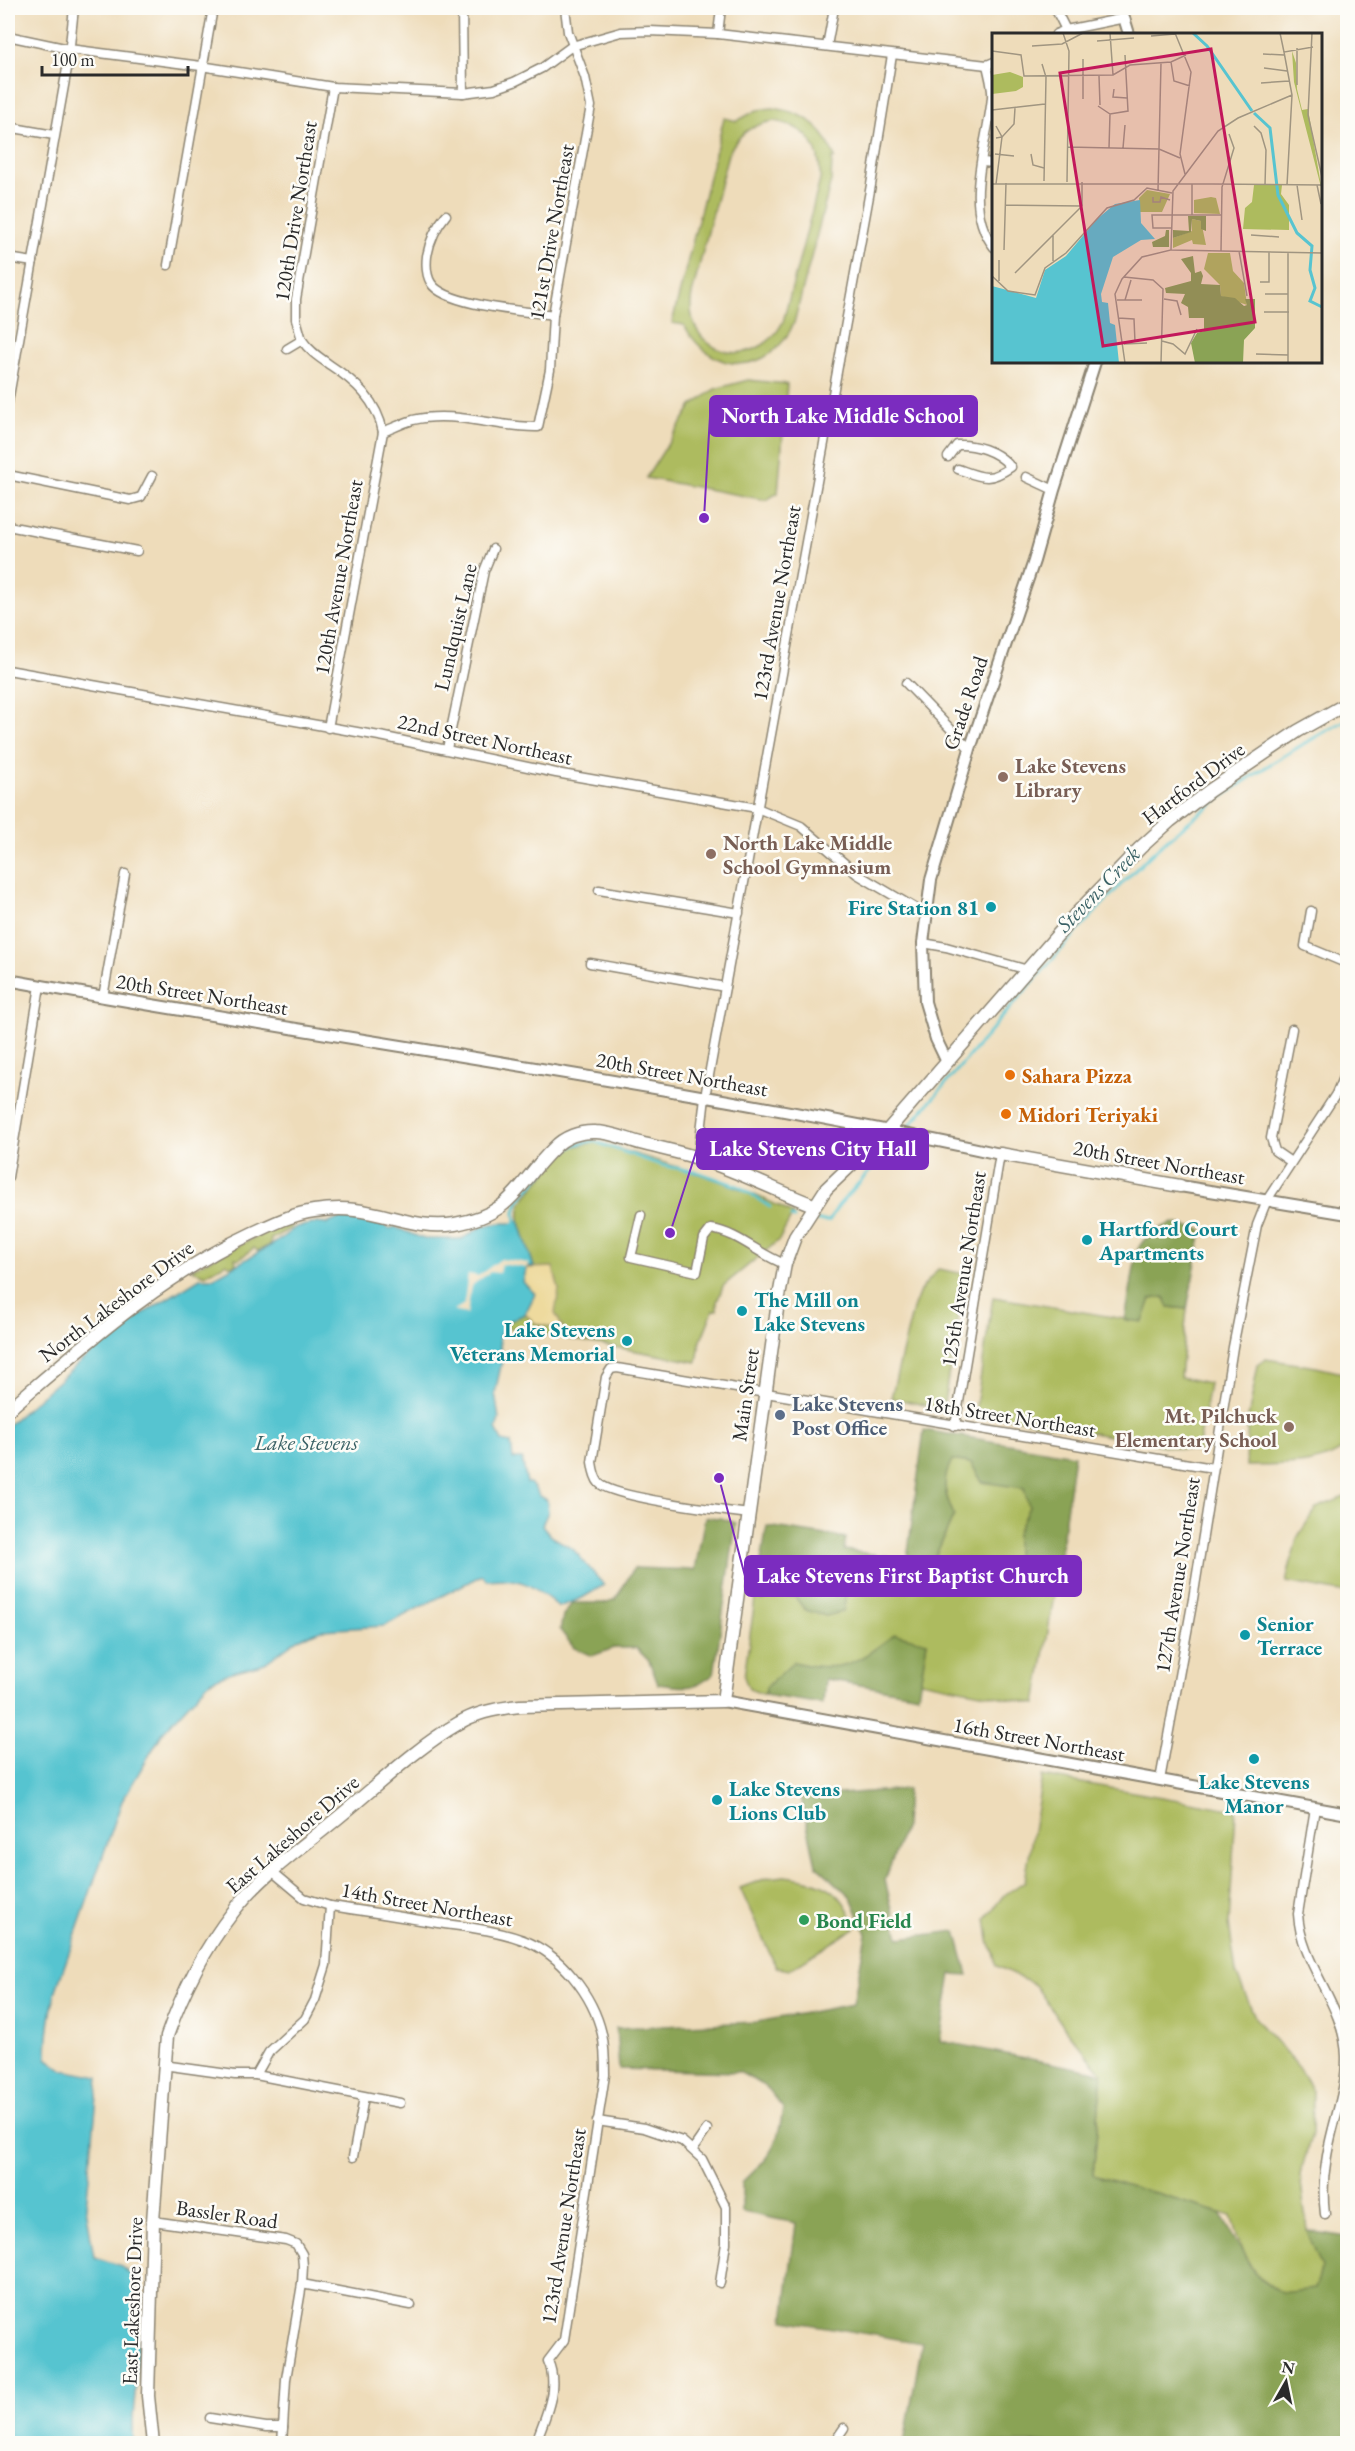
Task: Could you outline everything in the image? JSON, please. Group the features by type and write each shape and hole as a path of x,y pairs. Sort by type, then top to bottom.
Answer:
{"main road":[{"name":"Hartford Drive","path":"891,1131 947,1062 1076,915 1140,848 1209,791 1298,731 1347,703"},
{"name":"North Lakeshore Drive","path":"8,1410 120,1317 188,1267 228,1245 293,1215 335,1209 356,1210 411,1224 432,1226 474,1220 506,1203 520,1190 554,1148 565,1139 578,1134 596,1131 698,1158 813,1205"},
{"name":"Main Street","path":"723,1701 765,1392 785,1264 795,1237 813,1205 826,1189 891,1131"},
{"name":"20th Street Northeast","path":"1000,1154 1180,1186"},
{"name":"East Lakeshore Drive","path":"153,2444 148,2396 153,2221 163,2065 167,2036 176,2010 205,1956 233,1911 273,1872 438,1736 462,1721 496,1709 520,1706 723,1701"}],"street":[{"path":"8,402 69,49 74,8"},
{"path":"168,265 201,66 213,8"},
{"path":"462,8 463,93"},
{"name":"121st Drive Northeast","path":"383,432 413,420 456,417 521,428 538,427 550,370 553,315 591,106 585,77 568,32 565,8"},
{"path":"718,34 721,8"},
{"path":"827,46 834,8"},
{"path":"1055,8 1066,30"},
{"path":"1058,33 1123,13 1129,33"},
{"path":"8,36 69,49 201,66 333,87 463,93 494,89 514,82 542,68 572,46 621,33 650,31 718,34 892,55 990,63 992,94 976,190 978,210 985,234 992,245"},
{"name":"123rd Avenue Northeast","path":"698,1158 705,1097 724,987 871,185 892,55"},
{"name":"120th Drive Northeast","path":"302,340 296,319 296,299 333,87"},
{"path":"8,127 54,135"},
{"path":"982,162 992,164"},
{"path":"446,215 431,238 427,274 431,285 459,301 553,315"},
{"path":"8,258 33,262"},
{"path":"287,349 302,340 314,354 350,378 369,398 380,416 383,432"},
{"name":"Grade Road","path":"947,1062 931,1027 925,1002 923,943 925,914 938,854 970,749 1034,561 1095,363"},
{"name":"120th Avenue Northeast","path":"328,728 383,432"},
{"path":"948,457 957,445 969,445 1000,456 1010,465 996,477 988,478 958,469"},
{"path":"8,475 130,500 141,497 152,476"},
{"path":"1026,477 1054,490"},
{"path":"8,526 137,551"},
{"name":"Lundquist Lane","path":"447,749 484,571 493,549"},
{"name":"22nd Street Northeast","path":"8,670 447,749 556,773 758,808 801,826 856,874 925,914"},
{"path":"906,683 970,749"},
{"path":"103,997 125,874"},
{"path":"598,890 739,913"},
{"path":"1311,911 1305,946 1347,964"},
{"path":"923,943 946,947 1028,970"},
{"path":"591,963 724,987"},
{"name":"20th Street Northeast","path":"8,980 705,1097 909,1134 1000,1154"},
{"path":"8,1177 40,986"},
{"path":"1291,1162 1275,1151 1271,1138 1292,1029"},
{"name":"127th Avenue Northeast","path":"1160,1780 1193,1599 1247,1267 1257,1225 1267,1200 1336,1094 1347,1072"},
{"name":"125th Avenue Northeast","path":"955,1426 1000,1154"},
{"name":"20th Street Northeast","path":"1180,1186 1347,1214"},
{"path":"641,1215 631,1257 697,1272 704,1238 711,1229 725,1231 775,1261 785,1264"},
{"name":"18th Street Northeast","path":"750,1514 622,1493 600,1485 594,1475 592,1462 606,1377 611,1369 621,1368 1214,1468"},
{"name":"16th Street Northeast","path":"723,1701 1347,1814"},
{"path":"1315,1808 1298,1914 1299,1930 1316,1975 1333,2003 1343,2030 1346,2057 1342,2097 1326,2162 1323,2195 1325,2214"},
{"name":"14th Street Northeast","path":"273,1872 304,1898 330,1906 497,1932 525,1940 569,1972 583,1990 592,2007"},
{"path":"256,2075 268,2052 305,2019 315,2000 326,1965 330,1906"},
{"name":"123rd Avenue Northeast","path":"535,2444 549,2407 554,2373 548,2361 564,2340 604,2075 605,2054 602,2033 592,2007"},
{"path":"163,2065 235,2075 256,2075 400,2103"},
{"path":"354,2157 364,2097"},
{"path":"597,2121 644,2128 682,2141 702,2159 726,2207 726,2243 720,2283"},
{"path":"693,2149 707,2130"},
{"name":"Bassler Road","path":"153,2221 277,2238 296,2244 302,2254 302,2284"},
{"path":"282,2444 286,2379 302,2284 411,2304"},
{"path":"210,2418 266,2427 283,2427"},
{"path":"833,2444 844,2428"}],"green space":[{"path":"772,108 804,117 819,129 835,158 832,159 831,181 794,323 783,341 770,354 756,361 740,364 709,354 696,342 684,325 672,323 724,118 737,121 757,110","holes":["774,121 786,124 804,134 815,148 820,168 820,180 783,322 770,339 755,349 739,353 722,350 708,343 698,331 692,314 692,294 728,154 746,131"]},
{"path":"748,380 787,384 778,493 766,500 646,478 692,406 715,389"},
{"path":"596,1142 722,1182 771,1202 793,1214 779,1240 723,1286 717,1302 717,1310 713,1310 700,1343 697,1362 505,1327 505,1323 525,1314 522,1282 527,1266 534,1267 519,1220 521,1203 566,1148"},
{"path":"292,1219 291,1228 271,1239 270,1245 258,1251 254,1248 239,1259 235,1258 236,1264 231,1266 226,1263 205,1275 191,1269"},
{"path":"1173,1223 1202,1230 1187,1309 1169,1307 1164,1297 1151,1299 1143,1322 1125,1320 1137,1251 1152,1233"},
{"path":"938,1269 965,1274 944,1402 934,1407 891,1398 913,1309 920,1291"},
{"path":"993,1297 1142,1322 1150,1299 1165,1297 1169,1307 1187,1309 1180,1377 1209,1383 1198,1452 975,1412"},
{"path":"1266,1359 1347,1374 1347,1445 1326,1458 1300,1464 1246,1466 1248,1418 1258,1365"},
{"path":"924,1430 1074,1455 1056,1583 1033,1584 1016,1559 1016,1535 1029,1507 1024,1488 982,1482 971,1463 952,1460 946,1475 945,1488 954,1515 932,1563 921,1573 898,1578 882,1587 857,1587 846,1594 843,1612 826,1616 805,1610 795,1597 773,1596 761,1600 756,1592 767,1526 846,1538 844,1550 907,1559"},
{"path":"951,1460 971,1463 1006,1484 1024,1487 1029,1507 1016,1535 1033,1584 1056,1583 1036,1704 920,1681 927,1642 838,1667 815,1668 794,1662 767,1687 765,1695 749,1689 744,1677 756,1592 761,1600 773,1596 846,1594 857,1587 882,1587 898,1578 921,1573 932,1563 954,1515 945,1488"},
{"path":"1347,1496 1347,1593 1286,1582 1297,1538 1316,1508"},
{"path":"705,1517 721,1518 736,1523 714,1674 694,1685 681,1687 658,1684 649,1661 636,1648 614,1648 592,1656 574,1648 560,1630 563,1616 572,1603 604,1603 616,1599 634,1568 695,1570"},
{"path":"895,1634 927,1642 918,1695 825,1679 823,1704 765,1695 766,1687 794,1662 826,1667 849,1663 860,1659"},
{"path":"1042,1776 1236,1810 1229,1924 1236,1973 1256,2019 1296,2064 1313,2091 1312,2134 1300,2175 1307,2230 1322,2267 1315,2290 1281,2293 1256,2275 1242,2251 1231,2216 1093,2176 1102,2073 1066,2030 1035,1985 997,1966 989,1940 986,1918 1003,1896 1025,1881"},
{"path":"907,1789 905,1826 885,1880 899,1938 956,1931 968,1975 951,1974 940,2041 1102,2073 1093,2175 1220,2213 1256,2276 1281,2293 1315,2289 1322,2267 1307,2231 1347,2237 1347,2443 904,2443 922,2343 784,2320 796,2223 742,2212 742,2183 760,2166 771,2150 778,2133 783,2108 765,2086 739,2072 619,2069 616,2028 757,2022 853,2004 866,1934 851,1897 816,1865 801,1797"},
{"name":"Bond Field","path":"785,1876 821,1884 830,1889 845,1904 855,1928 789,1970 776,1967 740,1888 767,1878"}],"sand":[{"path":"553,1267 559,1289 555,1313 563,1331 535,1323 525,1314 535,1294 522,1282 527,1268"}],"water":[{"name":"Lake Stevens","path":"340,1218 384,1225 389,1229 395,1227 424,1239 462,1239 481,1227 516,1223 519,1220 534,1267 527,1266 523,1282 535,1294 525,1314 505,1323 499,1338 502,1361 495,1393 499,1419 496,1429 502,1441 511,1443 513,1459 522,1459 527,1483 530,1483 540,1496 547,1500 548,1512 542,1525 551,1536 573,1549 604,1585 582,1598 559,1607 526,1584 509,1580 487,1580 482,1575 384,1626 322,1630 298,1639 265,1663 210,1681 163,1732 122,1801 55,1993 47,2050 47,2058 63,2070 99,2077 86,2207 94,2257 119,2265 136,2279 138,2354 133,2421 134,2443 8,2443 8,1425 118,1329 200,1278 213,1278 275,1243 296,1227 317,1223 327,1224"}],"pier":[{"path":"501,1259 528,1263 527,1268 501,1264 499,1273 490,1272 471,1286 467,1314 453,1311 464,1304 468,1274 478,1276"}],"waterway":[{"path":"1344,8 1348,14"},
{"name":"Stevens Creek","path":"910,1125 1068,942 1159,847 1193,818 1236,787 1280,758 1348,719"},
{"name":"Stevens Creek","path":"513,1225 516,1223 515,1212 518,1201 559,1154 577,1144 593,1141 661,1165 697,1172 740,1187 770,1207"},
{"name":"Stevens Creek","path":"817,1221 829,1221 838,1206 895,1143"}],"place":[{"name":"North Lake Middle School","path":"704,518"},
{"name":"Lake Stevens Library","path":"1003,777"},
{"name":"North Lake Middle School Gymnasium","path":"711,854"},
{"name":"Fire Station 81","path":"991,907"},
{"name":"Sahara Pizza","path":"1010,1075"},
{"name":"Midori Teriyaki","path":"1006,1114"},
{"name":"Lake Stevens City Hall","path":"670,1233"},
{"name":"Hartford Court Apartments","path":"1087,1240"},
{"name":"The Mill on Lake Stevens","path":"742,1311"},
{"name":"Lake Stevens Veterans Memorial","path":"627,1341"},
{"name":"Lake Stevens Post Office","path":"780,1415"},
{"name":"Mt. Pilchuck Elementary School","path":"1289,1427"},
{"name":"Lake Stevens First Baptist Church","path":"719,1478"},
{"name":"Senior Terrace","path":"1245,1635"},
{"name":"Lake Stevens Manor","path":"1254,1759"},
{"name":"Lake Stevens Lions Club","path":"717,1800"},
{"name":"Bond Field","path":"804,1920"}]}
